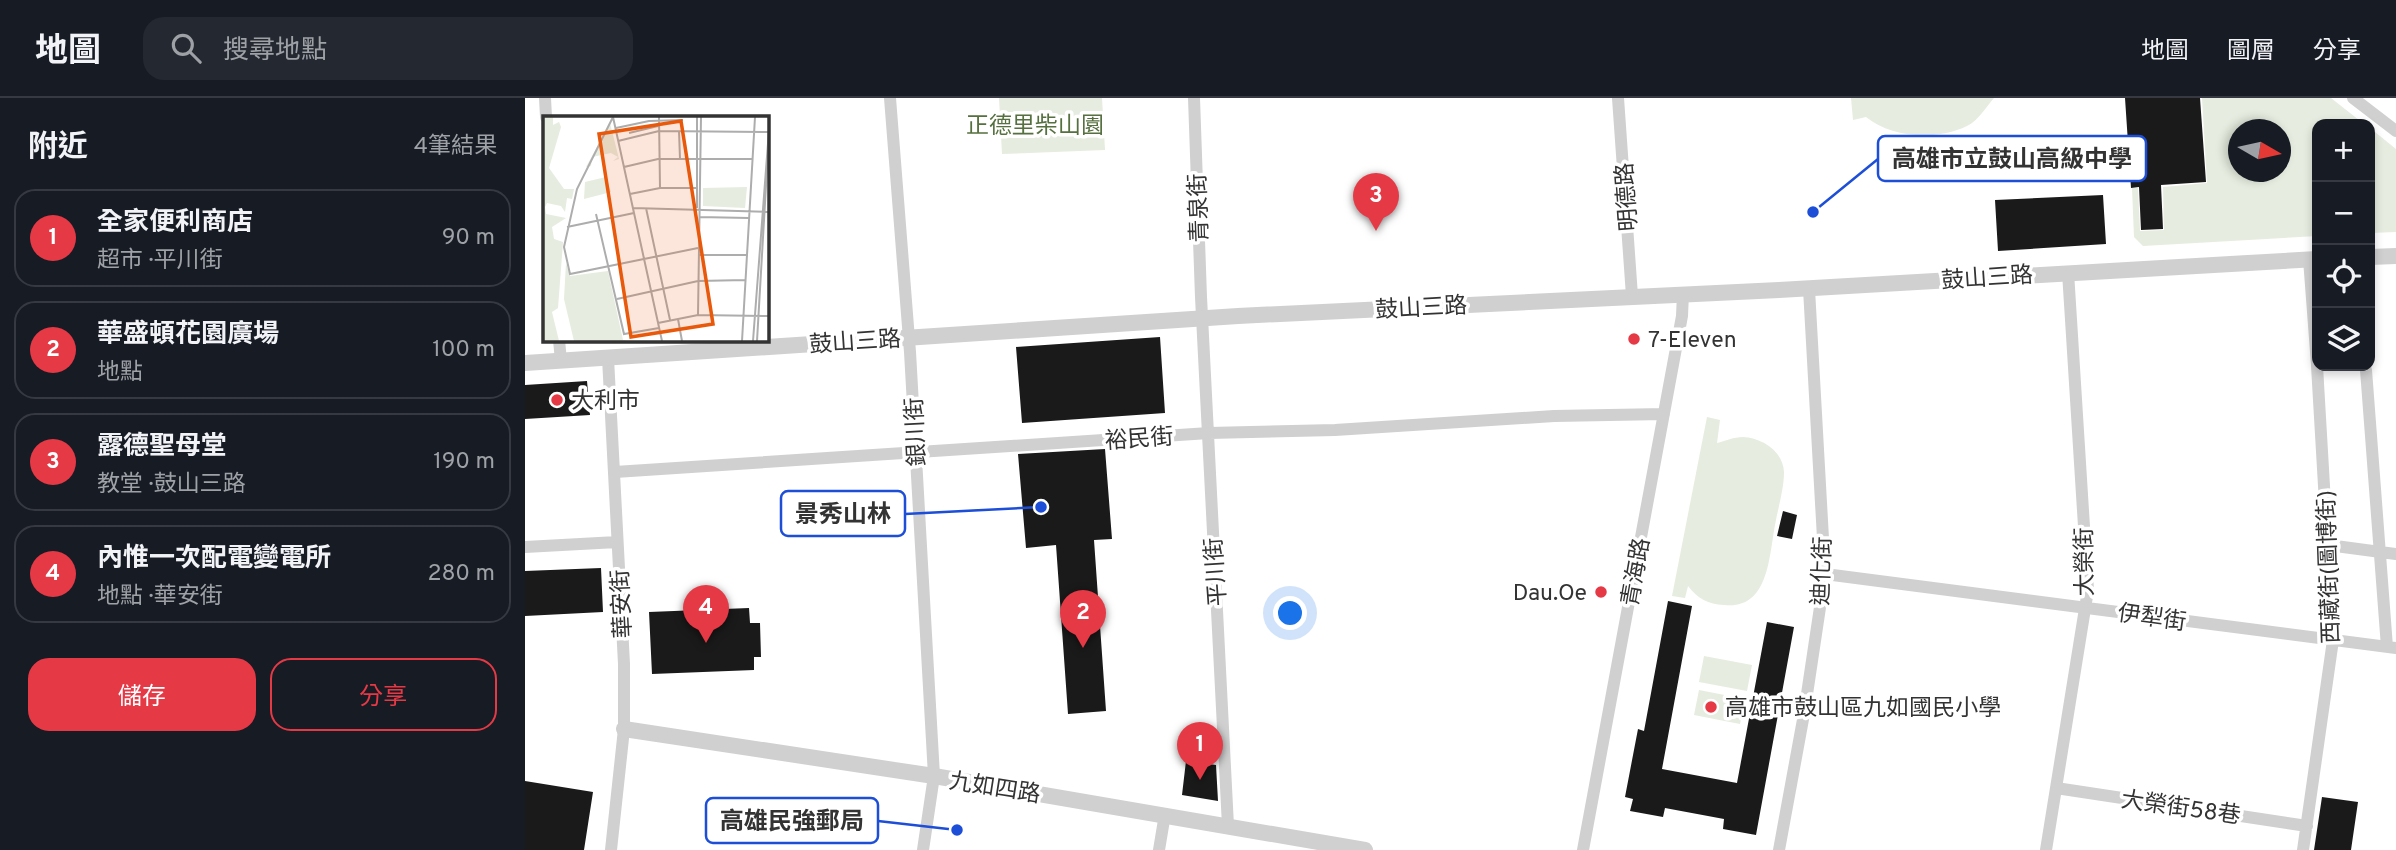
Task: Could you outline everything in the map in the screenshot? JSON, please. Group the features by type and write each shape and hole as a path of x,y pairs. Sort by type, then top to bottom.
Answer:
{"street":[{"path":"545,98 546,116"},
{"name":"銀川街","path":"890,98 909,338 934,776 923,850"},
{"name":"青泉街","path":"1194,98 1202,318"},
{"name":"明德路","path":"1618,98 1632,296"},
{"path":"2354,98 2396,131"},
{"path":"2375,257 2396,256"},
{"name":"鼓山三路","path":"525,363 1202,318 1809,289 2312,259"},
{"name":"大榮街","path":"2046,850 2088,590 2068,272"},
{"name":"迪化街","path":"1779,850 1809,687 1825,574 1809,289"},
{"name":"青海路","path":"1583,850 1682,316 1683,293"},
{"name":"平川街","path":"1202,318 1228,826"},
{"path":"559,341 561,361"},
{"name":"華安街","path":"608,358 624,729 611,850"},
{"name":"西藏街(圖博街)","path":"2303,850 2333,640 2317,371"},
{"path":"2366,371 2379,551 2391,648"},
{"name":"裕民街","path":"615,472 1209,433 1335,430 1554,416 1664,414"},
{"path":"525,547 617,542"},
{"path":"2328,545 2396,554"},
{"name":"伊犁街","path":"1825,574 2391,648"},
{"name":"九如四路","path":"624,729 934,776 1364,850"},
{"name":"大榮街58巷","path":"2056,788 2307,826"},
{"path":"1159,850 1165,814"}],"green space":[{"name":"正德里柴山園","path":"999,98 1102,98 1105,150 1002,154"},
{"path":"1851,98 1994,98 1967,126 1942,134 1915,135 1888,129 1866,117 1853,120"},
{"path":"2202,98 2331,98 2358,119 2312,119 2312,236 2143,246 2134,237 2132,188 2138,188 2140,231 2164,230 2163,187 2207,183"},
{"path":"2375,132 2396,149 2396,232 2375,233"},
{"path":"1707,417 1720,420 1717,443 1740,437 1757,440 1776,452 1783,465 1782,492 1764,578 1750,599 1739,604 1708,602 1688,586 1685,598 1672,596"},
{"path":"1704,656 1752,665 1747,691 1699,682"},
{"path":"1699,690 1745,699 1740,724 1694,715"}],"building":[{"path":"2125,98 2200,98 2206,182 2161,185 2163,229 2141,230 2139,187 2131,188"},
{"path":"2103,195 2106,244 1998,251 1995,200"},
{"path":"1160,337 1165,413 1022,423 1016,347"},
{"name":"大利市","path":"587,381 590,415 525,419 525,385"},
{"path":"1105,449 1112,539 1094,540 1106,711 1068,714 1056,545 1026,548 1018,454"},
{"path":"1783,511 1797,515 1792,539 1777,536"},
{"path":"601,568 603,612 525,616 525,571"},
{"path":"1668,601 1692,606 1662,769 1737,783 1767,622 1794,627 1756,835 1723,829 1724,819 1665,808 1663,817 1630,811 1633,799 1625,797 1638,729 1644,731"},
{"path":"749,608 750,623 760,623 761,657 754,657 754,670 652,674 649,612"},
{"path":"1186,761 1216,765 1218,801 1182,795"},
{"path":"525,781 593,792 584,850 525,850"},
{"path":"2322,797 2358,802 2351,850 2314,850"}],"place":[{"name":"高雄市立鼓山高級中學","path":"1813,212"},
{"name":"露德聖母堂","path":"1376,231"},
{"name":"7-Eleven","path":"1634,339"},
{"name":"大利市","path":"557,400"},
{"name":"景秀山林","path":"1041,507"},
{"name":"Dau.Oe","path":"1601,592"},
{"name":"內惟一次配電變電所","path":"706,643"},
{"name":"華盛頓花園廣場","path":"1083,648"},
{"name":"高雄市鼓山區九如國民小學","path":"1711,707"},
{"name":"全家便利商店","path":"1200,780"},
{"name":"高雄民強郵局","path":"957,830"}]}
